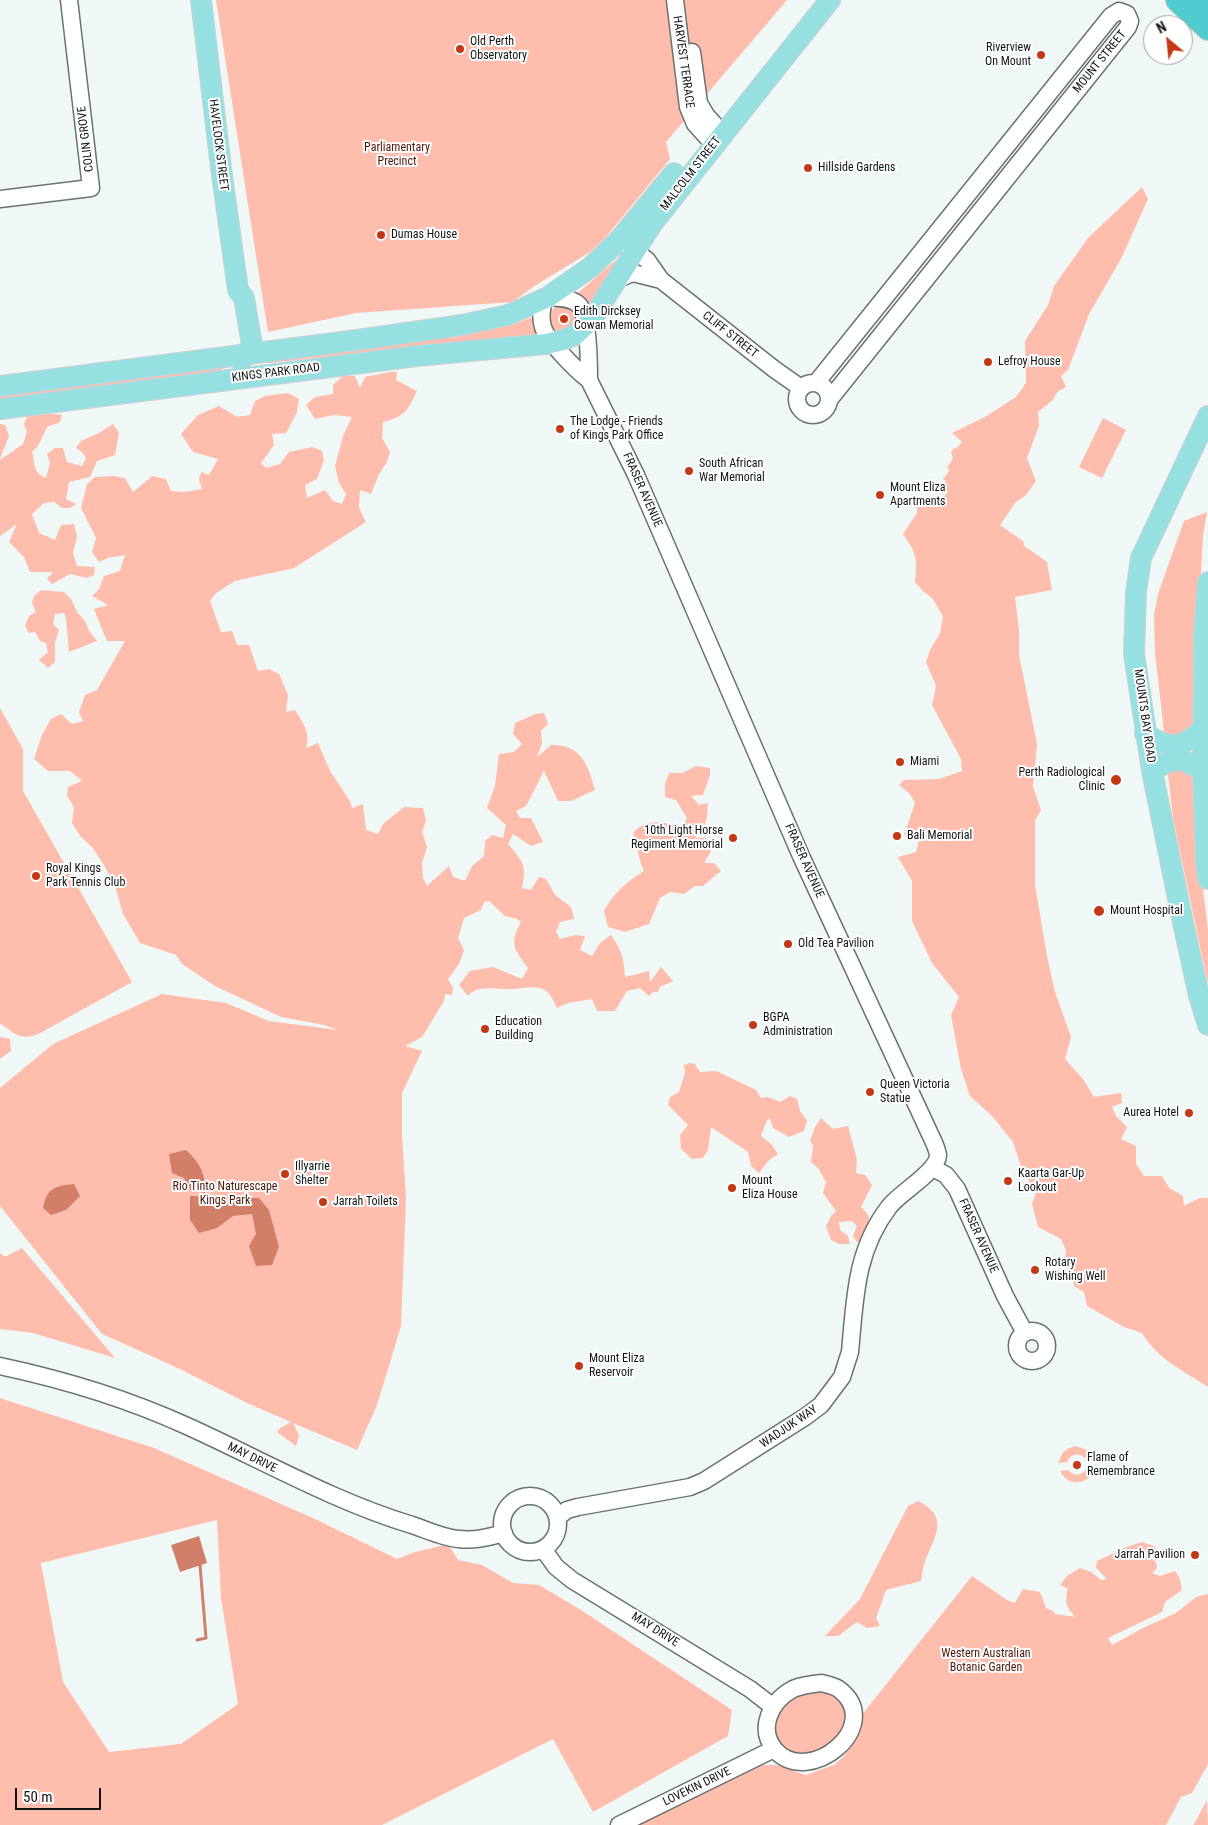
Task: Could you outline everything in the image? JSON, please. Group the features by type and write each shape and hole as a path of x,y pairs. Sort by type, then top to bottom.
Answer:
{"highway":[{"path":"1178,0 1208,28"}],"main road":[{"name":"HAVELOCK STREET","path":"201,0 220,168 238,290 244,298 246,351"},
{"name":"MALCOLM STREET","path":"546,298 590,267 627,245 714,134 814,0"},
{"name":"MALCOLM STREET","path":"714,134 830,0"},
{"name":"MALCOLM STREET","path":"553,343 575,334 586,325 601,306 618,279 627,245"},
{"name":"KINGS PARK ROAD","path":"0,386 246,351 357,340 480,322 508,315 546,298"},
{"name":"KINGS PARK ROAD","path":"0,408 417,356 553,343"},
{"path":"197,383 213,379 228,372 246,351 252,361 259,364 310,369"},
{"name":"MOUNTS BAY ROAD","path":"1208,416 1141,558 1136,592 1134,654 1152,771 1199,996 1208,1025"},
{"path":"1208,582 1204,632 1203,772 1208,879"},
{"path":"1145,734 1161,743 1178,745 1188,741 1204,728"},
{"path":"1152,771 1166,762 1180,759 1191,763 1203,772"}],"street":[{"name":"COLIN GROVE","path":"0,199 91,188 69,0"},
{"name":"HARVEST TERRACE","path":"675,0 686,102 692,118 714,134"},
{"name":"HARVEST TERRACE","path":"686,0 698,99 714,134"},
{"name":"MOUNT STREET","path":"809,385 902,277 1113,14 1119,11 1126,14 1130,21 1128,27 829,400"},
{"path":"980,180 996,192"},
{"name":"CLIFF STREET","path":"627,245 647,260 661,280 774,369 809,385"},
{"name":"CLIFF STREET","path":"618,279 633,273 661,280"},
{"path":"902,277 918,290"},
{"name":"FRASER AVENUE","path":"588,380 590,361 586,325 582,311 574,302 546,298 541,317 547,336 575,369 588,380 636,475 801,856 936,1147 938,1155 934,1168 946,1174 957,1189 1005,1296 1025,1333"},
{"path":"809,385 826,389 829,400 827,407 817,415 804,413 796,401 797,394 809,385"},
{"name":"WADJUK WAY","path":"558,1517 567,1510 578,1507 690,1487 727,1467 821,1405 834,1389 847,1364 850,1352 857,1278 868,1244 890,1206 906,1190 934,1168"},
{"name":"MAY DRIVE","path":"0,1366 34,1373 114,1398 186,1426 309,1486 400,1522 458,1539 482,1539 504,1533"},
{"path":"537,1496 554,1508 558,1517 556,1535 551,1543 543,1549 534,1552 516,1548 508,1542 504,1533 502,1524 504,1514 510,1505 522,1498 537,1496"},
{"name":"MAY DRIVE","path":"543,1549 556,1567 572,1580 750,1689 772,1706"},
{"path":"822,1683 839,1688 851,1701 854,1713 852,1728 846,1738 830,1753 821,1758 796,1762 784,1758 774,1748 766,1726 772,1706 793,1689 808,1684 822,1683"},
{"name":"LOVEKIN DRIVE","path":"619,1825 774,1748"}],"green space":[{"name":"Parliamentary Precinct","path":"216,0 787,0 666,142 670,159 606,237 590,252 512,302 356,313 268,332"},
{"path":"1142,187 1148,199 1121,259 1089,314 1068,370 1061,376 1066,387 1057,392 1053,400 1038,412 1039,426 1027,458 1036,481 1026,495 1016,502 1000,525 1047,562 1052,590 1015,597 1019,630 1019,655 1037,744 1033,787 1041,810 1035,820 1035,885 1055,992 1071,1037 1065,1059 1083,1079 1094,1097 1121,1093 1122,1103 1112,1107 1116,1116 1127,1127 1121,1139 1136,1146 1136,1164 1144,1176 1162,1176 1169,1188 1183,1196 1184,1206 1199,1198 1208,1198 1208,1387 1163,1358 1142,1333 1124,1327 1087,1306 1084,1292 1075,1287 1065,1262 1066,1250 1061,1239 1038,1227 1032,1204 1036,1193 1022,1169 1013,1142 992,1116 970,1096 961,1069 951,1015 959,997 932,963 912,921 912,881 898,857 916,852 919,840 904,835 915,803 910,794 899,785 904,780 939,779 962,771 961,759 932,705 936,686 926,662 930,650 940,633 943,616 932,598 915,582 915,556 903,534 917,513 917,507 929,502 933,498 939,503 948,492 942,486 946,481 943,479 950,470 947,468 953,458 951,452 962,442 952,433 985,417 1016,397 1026,383 1025,341 1048,305 1054,286 1088,238"},
{"path":"617,259 598,300 589,312 577,295 578,293"},
{"path":"558,305 577,309 577,324 554,333 549,330 547,314"},
{"path":"535,317 538,339 349,354 270,363 261,362 484,328 509,326"},
{"path":"231,365 214,373 0,401 0,389"},
{"name":"Rio Tinto Naturescape Kings Park","path":"397,372 396,380 417,391 405,412 383,422 382,438 390,452 371,494 360,490 359,508 366,522 294,568 235,581 216,593 210,601 221,632 232,631 237,645 249,645 258,671 269,669 279,674 288,695 286,712 295,710 303,724 308,738 306,748 318,743 330,771 350,801 352,808 363,804 366,830 378,834 383,824 404,807 423,808 426,820 422,832 427,847 422,863 423,878 427,886 449,866 453,877 465,881 472,866 484,856 485,841 492,835 503,838 506,825 487,808 495,786 499,754 514,752 522,744 513,734 515,723 535,714 544,713 548,724 541,731 542,743 537,757 551,745 570,748 582,758 595,790 571,801 558,801 544,771 526,806 516,811 520,818 531,818 543,842 531,846 513,834 508,844 517,855 524,869 522,888 531,890 539,877 546,879 555,895 571,907 574,919 560,922 556,932 560,939 575,935 585,936 580,950 592,956 600,943 611,935 622,955 625,977 649,971 650,982 661,967 673,981 660,987 658,992 653,992 649,996 640,988 627,991 615,1011 597,1011 592,999 568,1003 557,1008 549,994 537,987 488,988 472,992 468,996 459,985 470,971 493,967 522,979 528,968 516,951 514,941 521,922 505,916 489,901 484,902 481,910 464,918 458,938 464,950 459,964 448,979 453,988 452,995 445,994 444,1001 422,1037 405,1046 422,1051 402,1093 402,1135 406,1198 401,1326 377,1405 357,1450 293,1423 299,1435 296,1446 277,1432 280,1428 291,1422 102,1334 0,1206 0,1088 53,1044 162,994 226,1003 269,1021 338,1030 324,1025 281,1017 215,986 182,964 176,955 140,943 123,914 115,886 104,865 72,823 74,807 67,796 68,787 82,781 70,771 48,771 34,759 42,735 51,719 61,714 72,724 83,721 79,712 85,695 97,690 125,641 107,641 94,609 108,605 92,596 99,589 104,576 120,571 125,555 108,558 99,562 92,552 96,538 81,508 87,484 95,477 113,476 125,478 133,492 152,476 166,479 171,491 185,492 202,489 199,479 201,472 209,475 218,459 193,452 181,434 198,415 219,406 237,417 250,415 255,401 265,396 288,393 299,399 297,412 286,433 272,434 274,445 261,463 266,468 280,464 289,452 312,447 322,451 324,460 317,479 305,485 307,498 325,490 333,501 342,504 346,494 339,483 335,466 343,436 352,417 334,415 315,419 306,405 315,397 333,394 333,385 343,376 355,376 360,388 365,377"},
{"path":"28,415 62,415 60,422 47,427 38,446 32,452 36,470 46,478 50,463 47,454 55,448 63,448 67,462 82,466 86,458 76,448 81,441 113,424 119,433 115,455 97,461 90,477 69,482 66,499 76,504 70,508 62,508 54,502 44,503 32,514 39,533 55,540 61,525 74,524 77,536 73,553 77,566 95,567 94,575 87,578 70,574 52,584 47,579 53,572 30,572 24,557 9,542 17,524 0,536 0,460 23,444 27,432 24,424"},
{"path":"1103,418 1126,430 1102,478 1079,467"},
{"path":"0,424 5,425 9,436 0,459"},
{"path":"1207,512 1203,535 1193,726 1187,735 1169,738 1164,732 1155,653 1154,615 1158,594 1184,521"},
{"path":"41,590 64,592 71,599 77,612 97,641 69,652 66,618 64,613 55,614 53,624 59,630 55,643 55,662 48,668 39,660 48,652 46,643 40,641 35,632 29,633 25,626 29,616 36,612 32,603 34,596"},
{"name":"Royal Kings Park Tennis Club","path":"0,708 23,749 23,791 132,982 42,1032 24,1037 15,1034 0,1023"},
{"path":"696,766 710,768 710,775 703,795 691,796 699,805 708,803 706,822 695,838 706,838 711,851 704,863 714,863 721,871 703,886 695,886 684,894 670,892 660,898 649,924 625,932 608,927 604,911 621,888 644,871 633,833 645,824 657,822 683,826 687,818 676,800 665,797 665,784 669,773 682,773"},
{"path":"1172,768 1193,772 1208,930 1208,985 1173,818 1168,774"},
{"path":"0,1037 10,1039 11,1051 0,1059"},
{"path":"689,1063 695,1064 700,1072 716,1071 756,1090 761,1098 768,1097 780,1102 790,1096 797,1099 800,1111 807,1121 804,1131 789,1137 773,1128 770,1118 767,1120 761,1136 772,1145 778,1154 769,1160 759,1173 751,1166 748,1152 711,1127 708,1150 703,1158 692,1159 681,1149 680,1135 688,1125 668,1105 670,1097 679,1092 685,1073 684,1065"},
{"path":"821,1118 833,1129 848,1126 857,1160 856,1173 865,1175 872,1185 861,1207 868,1215 870,1223 863,1241 857,1242 853,1236 857,1226 852,1221 839,1222 840,1230 848,1236 850,1244 839,1244 831,1240 826,1226 836,1211 823,1193 826,1182 818,1168 811,1162 813,1145 810,1141 814,1129"},
{"path":"22,1248 115,1358 33,1333 0,1329 0,1253 5,1257"},
{"path":"0,1398 154,1448 313,1518 397,1559 415,1552 448,1544 458,1560 482,1565 513,1583 539,1585 581,1610 732,1710 728,1736 593,1812 553,1739 382,1825 0,1825","holes":["217,1520 221,1598 238,1704 181,1744 109,1752 63,1682 41,1563"]},
{"path":"1076,1446 1087,1450 1093,1458 1086,1459 1081,1455 1073,1455 1067,1462 1059,1463 1064,1452"},
{"path":"1095,1466 1090,1477 1080,1482 1069,1480 1060,1471 1068,1470 1073,1474 1079,1475 1088,1467"},
{"path":"918,1501 928,1507 937,1520 936,1535 925,1561 921,1581 886,1590 876,1618 880,1626 867,1628 857,1622 838,1636 825,1636 860,1599 908,1506"},
{"name":"Western Australian Botanic Garden","path":"1142,1542 1154,1546 1159,1552 1149,1557 1156,1562 1157,1568 1152,1573 1160,1576 1175,1571 1180,1579 1182,1590 1165,1602 1162,1612 1108,1638 1112,1645 1176,1613 1196,1597 1208,1594 1208,1764 1192,1793 1181,1797 1166,1825 629,1825 742,1771 763,1765 777,1765 806,1775 834,1765 844,1756 858,1737 861,1716 972,1576 1007,1600 1015,1603 1023,1589 1040,1592 1046,1608 1055,1614 1075,1617 1067,1605 1068,1589 1060,1585 1067,1576 1080,1568 1091,1572 1101,1580 1107,1579 1096,1568 1097,1561"},
{"path":"811,1690 834,1691 844,1707 847,1726 832,1741 832,1745 821,1752 790,1755 776,1739 775,1720 783,1707"},
{"path":"1207,1800 1208,1825 1193,1825 1194,1824"}],"shaded area":[{"path":"186,1150 201,1169 205,1193 190,1190 184,1178 172,1173 169,1154"},
{"path":"74,1184 80,1196 66,1210 51,1215 43,1208 49,1192 56,1187"},
{"path":"190,1196 259,1198 269,1210 279,1247 272,1265 256,1266 249,1246 256,1234 252,1214 233,1216 217,1228 199,1233 190,1220"},
{"path":"199,1536 207,1563 180,1572 171,1545"}],"waterway":[{"path":"197,1640 206,1638 200,1565"}],"place":[{"name":"Old Perth Observatory","path":"460,49"},
{"name":"Riverview On Mount","path":"1041,55"},
{"name":"Hillside Gardens","path":"808,168"},
{"name":"Dumas House","path":"381,235"},
{"name":"Edith Dircksey Cowan Memorial","path":"564,319"},
{"name":"Lefroy House","path":"988,362"},
{"name":"The Lodge - Friends of Kings Park Office","path":"560,429"},
{"name":"South African War Memorial","path":"689,471"},
{"name":"Mount Eliza Apartments","path":"880,495"},
{"name":"Miami","path":"900,762"},
{"name":"Perth Radiological Clinic","path":"1116,780"},
{"name":"Bali Memorial","path":"897,836"},
{"name":"10th Light Horse Regiment Memorial","path":"733,838"},
{"name":"Royal Kings Park Tennis Club","path":"36,876"},
{"name":"Mount Hospital","path":"1099,911"},
{"name":"Old Tea Pavilion","path":"788,944"},
{"name":"BGPA Administration","path":"753,1025"},
{"name":"Education Building","path":"485,1029"},
{"name":"Queen Victoria Statue","path":"870,1092"},
{"name":"Aurea Hotel","path":"1189,1113"},
{"name":"Illyarrie Shelter","path":"285,1174"},
{"name":"Kaarta Gar-Up Lookout","path":"1008,1181"},
{"name":"Mount Eliza House","path":"732,1188"},
{"name":"Jarrah Toilets","path":"323,1202"},
{"name":"Rotary Wishing Well","path":"1035,1270"},
{"name":"Mount Eliza Reservoir","path":"579,1366"},
{"name":"Flame of Remembrance","path":"1077,1465"},
{"name":"Jarrah Pavilion","path":"1195,1555"}]}
